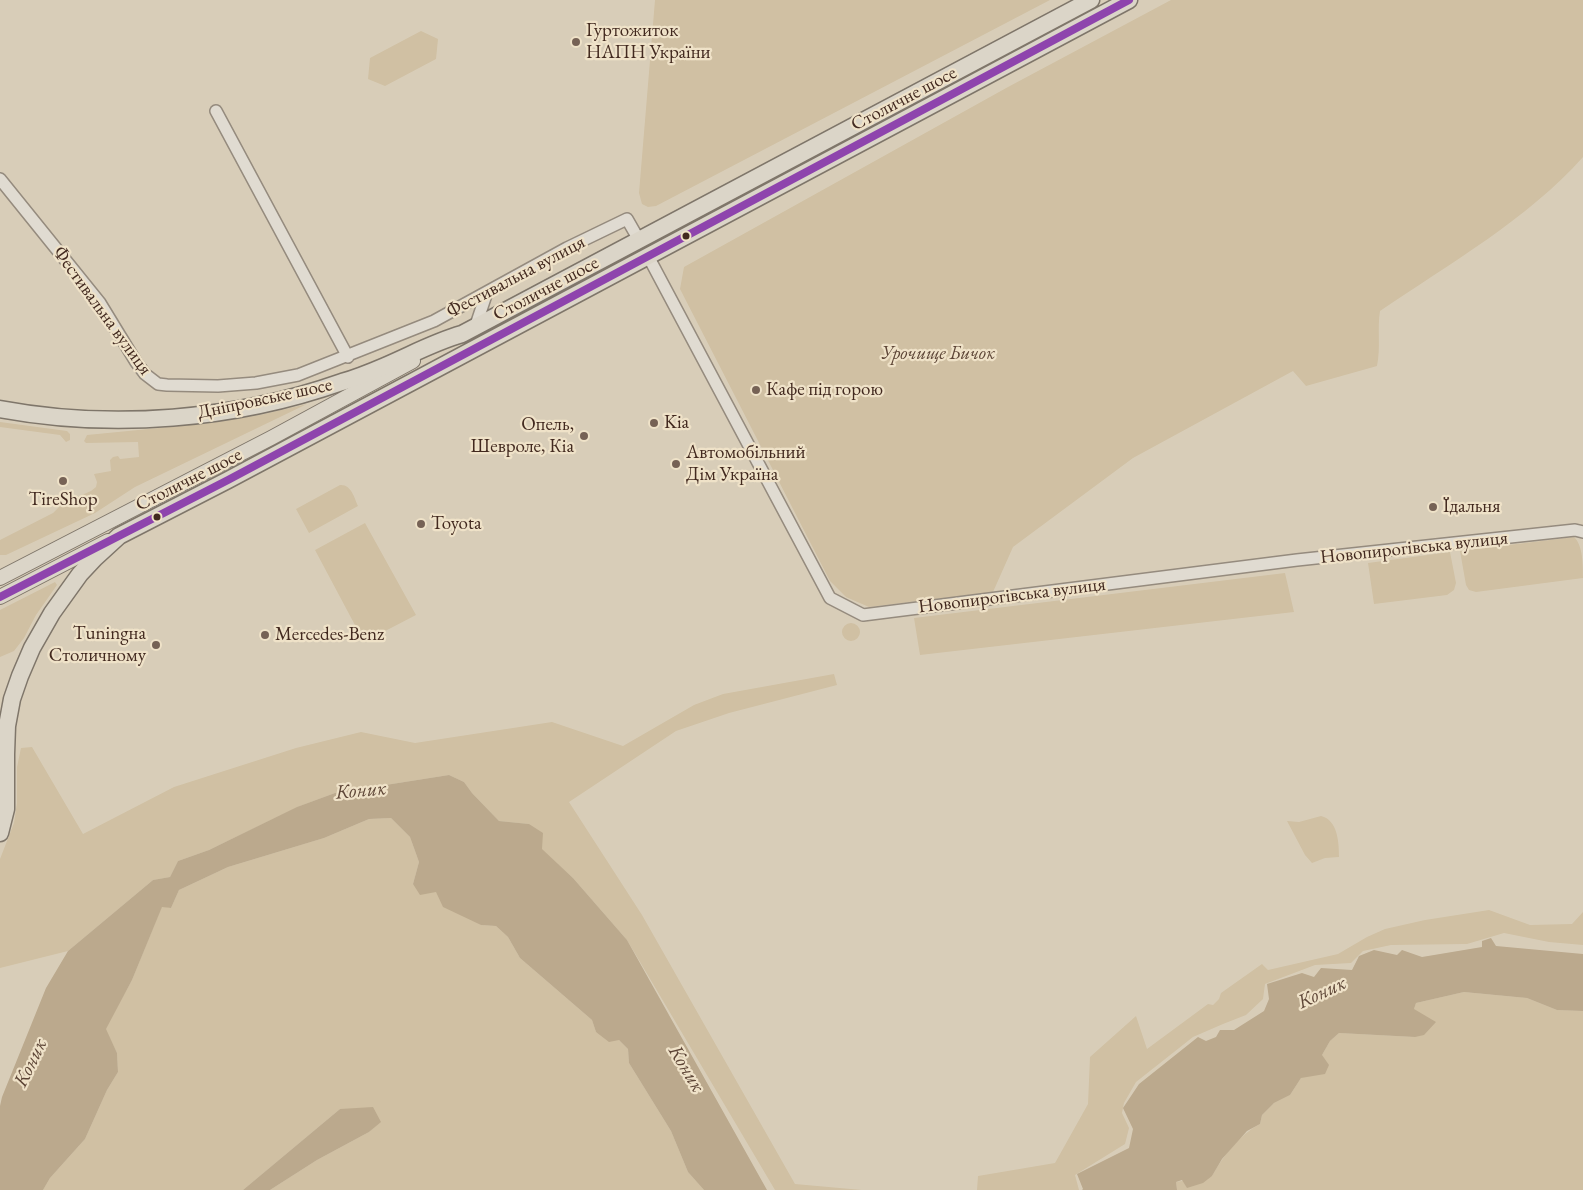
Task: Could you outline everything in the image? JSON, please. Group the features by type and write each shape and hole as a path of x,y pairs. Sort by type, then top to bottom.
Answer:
{"highway":[{"name":"Столичне шосе","path":"468,331 1092,0"},
{"name":"Столичне шосе","path":"119,536 228,480 1128,0"},
{"name":"Дніпровське шосе","path":"0,409 43,416 113,420 192,415 239,409 289,398 341,383 385,366 431,344 468,331"},
{"path":"0,833 6,810 8,726 12,699 20,676 41,631 67,592 95,558 119,536"}],"main road":[{"name":"Столичне шосе","path":"0,578 280,433 468,331"},
{"name":"Столичне шосе","path":"0,597 119,536"}],"street":[{"path":"216,111 348,357"},
{"name":"Фестивальна вулиця","path":"0,179 100,303 145,374 158,384 167,385 218,386 256,383 298,376 434,321 567,248 628,218 640,240"},
{"name":"Новопирогівська вулиця","path":"648,256 830,598 863,615 1297,560 1575,530 1583,532"},
{"path":"468,331 487,292"}],"green space":[{"path":"655,0 1050,0 656,206 648,207 642,204 639,193"},
{"name":"Урочище Бичок","path":"1171,0 1583,0 1583,157 1538,201 1513,221 1380,311 1377,366 1306,386 1293,371 1133,458 1013,547 993,592 869,607 846,597 830,581 680,289 684,267 1008,87"},
{"path":"421,31 438,39 436,59 385,86 368,79 370,58"},
{"path":"307,404 135,487 95,513 6,555 0,555 0,540 53,513 63,503 96,487 97,482 94,474 111,471 110,460 113,457 118,456 120,459 139,457 138,442 86,443 84,441 87,435 210,423 260,415"},
{"path":"0,422 67,431 70,434 70,440 66,442 60,435 0,427"},
{"path":"340,485 344,485 349,489 358,506 309,533 296,509"},
{"path":"365,523 416,615 364,642 315,550"},
{"path":"1574,537 1581,550 1583,578 1476,592 1469,590 1466,585 1460,551"},
{"path":"1450,552 1456,583 1454,590 1447,595 1374,604 1368,563"},
{"path":"1285,573 1294,612 920,655 914,618"},
{"path":"55,582 57,585 36,615 24,638 14,651 0,657 0,610"},
{"path":"847,623 855,623 860,628 858,639 847,641 842,636 842,628"},
{"path":"834,674 837,685 729,713 676,731 569,802 642,915 795,1184 862,1190 775,1190 627,940 573,878 541,849 529,824 499,821 464,782 449,775 335,793 300,806 209,850 178,861 170,877 153,880 68,951 0,968 0,859 14,823 17,803 17,767 21,748 32,747 83,834 174,787 296,748 361,732 415,743 552,722 623,746 694,705 723,694"},
{"path":"1321,816 1327,818 1334,827 1338,839 1339,857 1325,858 1312,863 1305,855 1287,821 1299,822"},
{"path":"391,818 410,837 419,862 413,884 436,891 481,925 496,926 508,937 520,958 592,1020 596,1032 619,1040 628,1049 629,1063 671,1131 688,1172 704,1190 270,1190 317,1160 369,1132 380,1122 340,1109 243,1190 43,1190 50,1178 85,1139 107,1090 118,1072 117,1053 105,1029 132,980 162,906 171,908 179,890 228,867 324,838 369,819"},
{"path":"1489,910 1530,925 1572,924 1583,912 1583,945 1549,942 1504,933 1467,944 1391,945 1363,951 1351,963 1315,965 1265,984 1263,999 1246,1015 1193,1037 1136,1082 1124,1103 1122,1113 1129,1128 1125,1144 1075,1175 1079,1190 977,1190 978,1176 1055,1163 1088,1104 1090,1057 1136,1016 1147,1049 1208,1004 1213,1005 1219,999 1221,993 1262,964 1268,970 1338,954 1385,929 1425,920"},
{"path":"1464,992 1527,998 1557,1010 1583,1011 1583,1190 1177,1190 1176,1182 1212,1176 1232,1147 1245,1134 1260,1124 1262,1115 1274,1103 1290,1095 1301,1078 1322,1055 1330,1041 1339,1033 1415,1037 1414,1009 1416,1003"}],"water":[{"name":"Коник","path":"449,775 464,782 499,821 529,824 543,833 542,849 573,878 627,940 767,1190 704,1190 688,1172 671,1131 629,1063 628,1049 619,1040 609,1042 596,1032 592,1020 520,958 508,937 496,926 481,925 443,907 436,892 420,895 413,884 419,862 410,837 391,818 369,819 324,838 228,867 179,890 171,908 162,907 132,980 106,1029 117,1053 118,1072 107,1090 85,1139 50,1178 43,1190 0,1190 0,1106 2,1097 46,988 68,951 153,880 170,877 178,861 209,850 297,807 335,793"},
{"name":"Коник","path":"1491,938 1496,946 1583,954 1583,1011 1557,1010 1527,998 1464,992 1416,1003 1414,1009 1436,1022 1424,1035 1415,1037 1339,1033 1330,1041 1322,1055 1329,1065 1325,1074 1301,1078 1290,1095 1274,1103 1262,1115 1260,1124 1247,1131 1222,1159 1212,1176 1203,1183 1187,1188 1182,1180 1176,1182 1177,1190 1082,1190 1077,1174 1129,1148 1133,1129 1123,1108 1139,1084 1198,1037 1206,1041 1216,1037 1220,1030 1234,1030 1264,1011 1269,999 1267,984 1302,973 1314,977 1321,968 1352,970 1359,956 1374,950 1397,955 1402,950 1422,957 1482,947 1482,941"},
{"path":"373,1107 381,1122 369,1132 317,1160 270,1190 243,1190 340,1109"}],"transit line":[{"path":"0,597 228,480 1129,0"}],"place":[{"name":"Гуртожиток НАПН України","path":"576,42"},
{"name":"Кафе під горою","path":"756,390"},
{"name":"Kia","path":"654,423"},
{"name":"Опель, Шевроле, Кіа","path":"584,436"},
{"name":"Автомобільний Дім Україна","path":"676,464"},
{"name":"TireShop","path":"63,481"},
{"name":"Їдальня","path":"1433,507"},
{"name":"Toyota","path":"421,524"},
{"name":"Mercedes-Benz","path":"265,635"},
{"name":"Tuningна Столичному","path":"156,645"}]}
